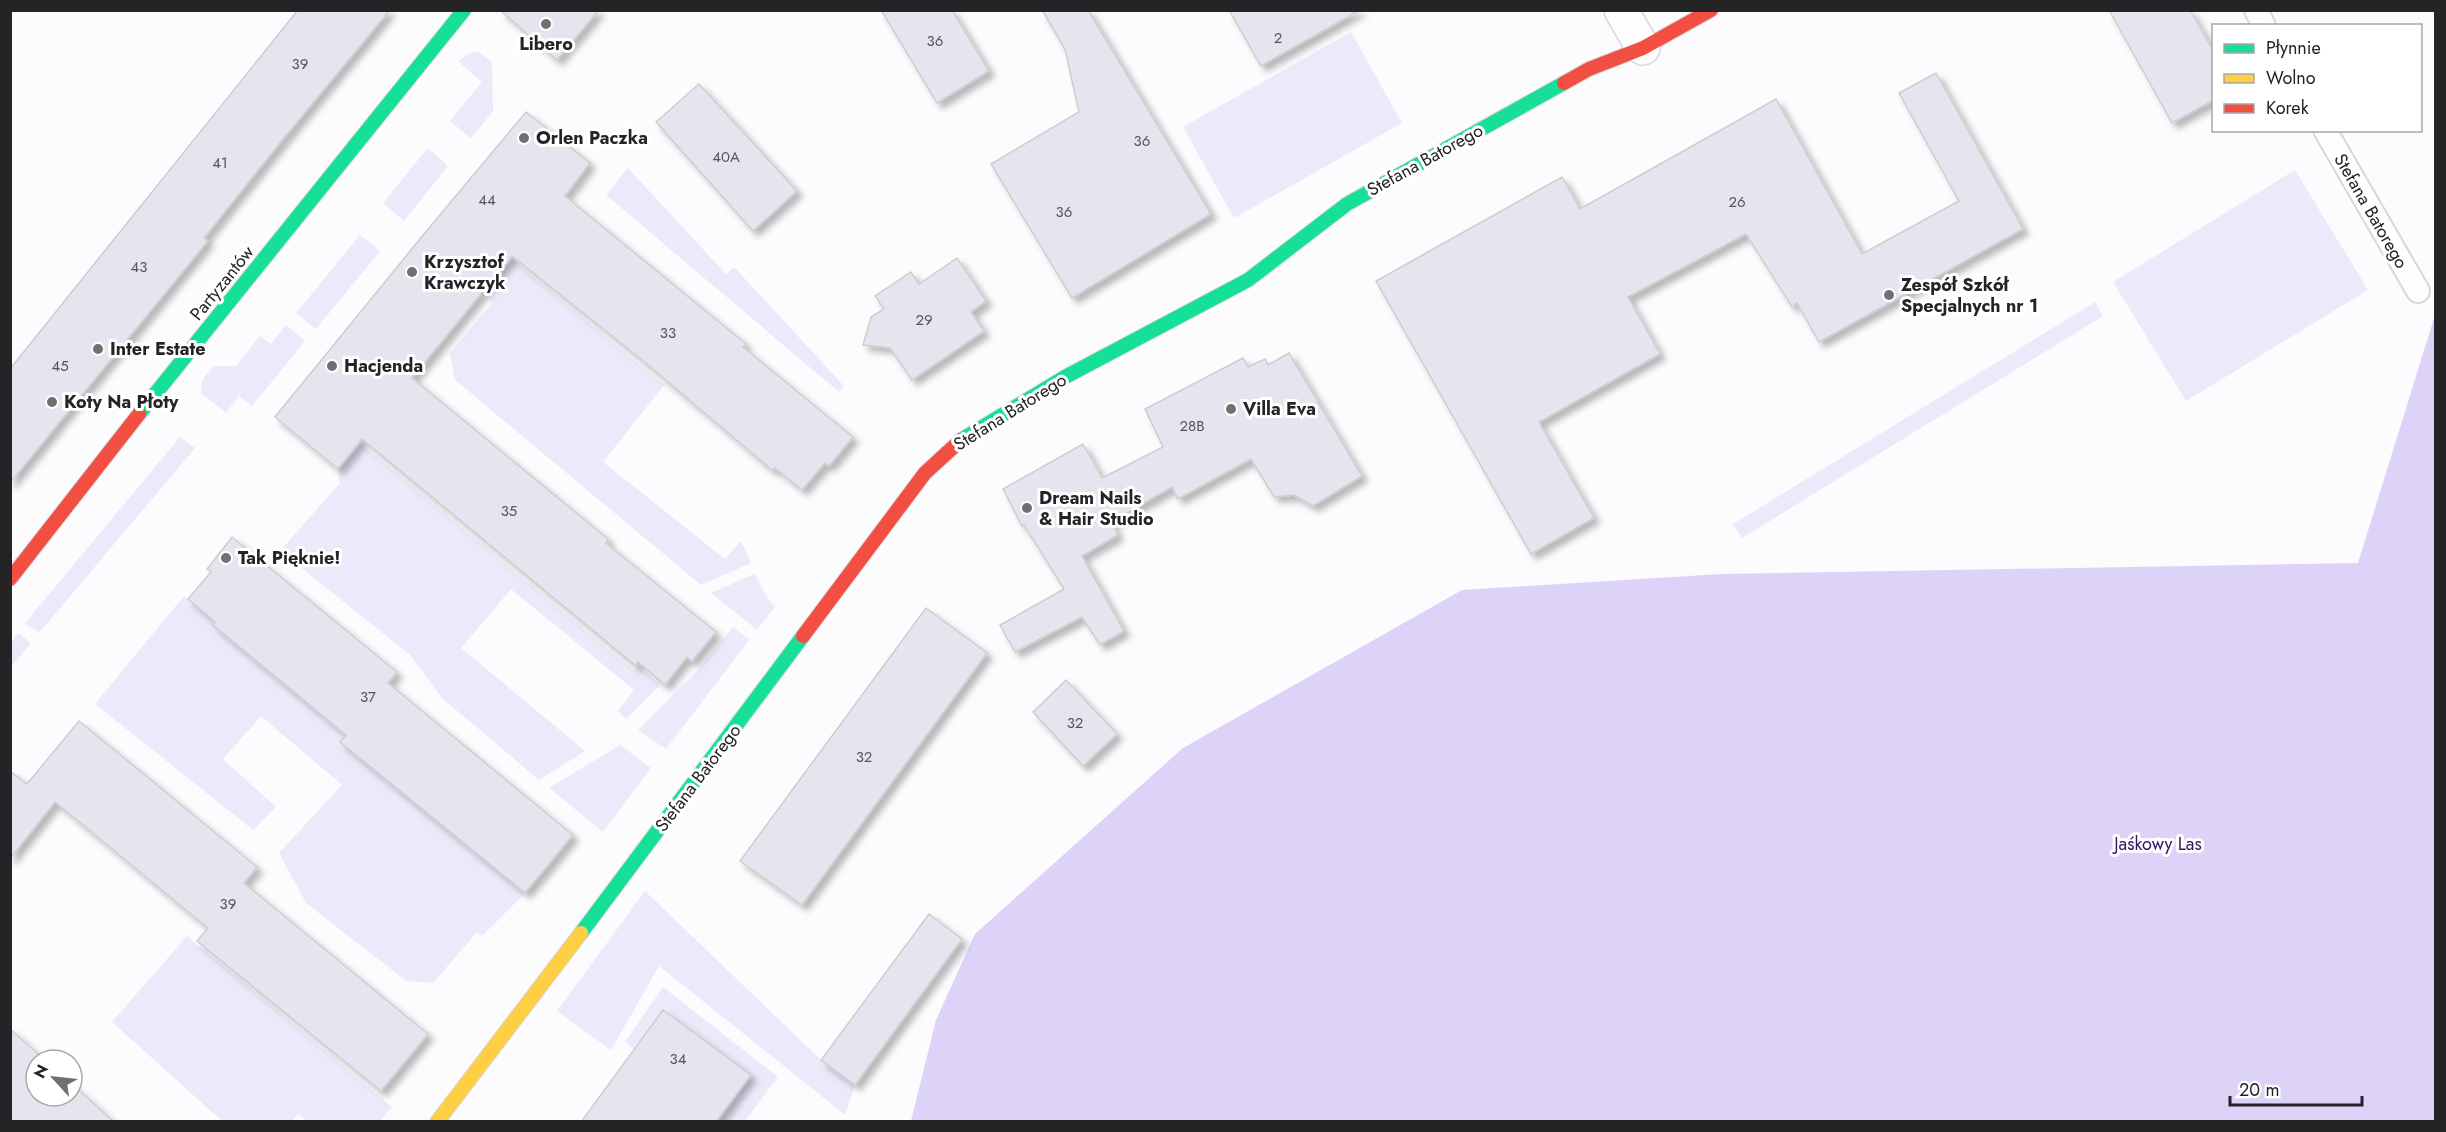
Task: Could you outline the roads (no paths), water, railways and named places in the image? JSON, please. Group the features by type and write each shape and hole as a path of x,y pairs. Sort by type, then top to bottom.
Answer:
{"street":[{"name":"Partyzantów","path":"10,579 162,385 464,10"},
{"path":"1621,10 1643,48"},
{"name":"Stefana Batorego","path":"437,1122 650,842 925,473 942,455 968,434 1065,378 1248,280 1347,204 1589,69 1643,48 1711,10"}],"lane":[{"path":"2256,10 2263,24"},
{"name":"Stefana Batorego","path":"2326,132 2418,291"}],"place":[{"name":"Libero","path":"546,24"},
{"name":"Orlen Paczka","path":"524,138"},
{"name":"Krzysztof Krawczyk","path":"412,272"},
{"name":"Zespół Szkół Specjalnych nr 1","path":"1889,295"},
{"name":"Inter Estate","path":"98,349"},
{"name":"Hacjenda","path":"332,366"},
{"name":"Koty Na Płoty","path":"52,402"},
{"name":"Villa Eva","path":"1231,409"},
{"name":"Dream Nails & Hair Studio","path":"1027,508"},
{"name":"Tak Pięknie!","path":"226,558"}],"park label":[{"name":"Jaśkowy Las","path":"2158,844"}]}
